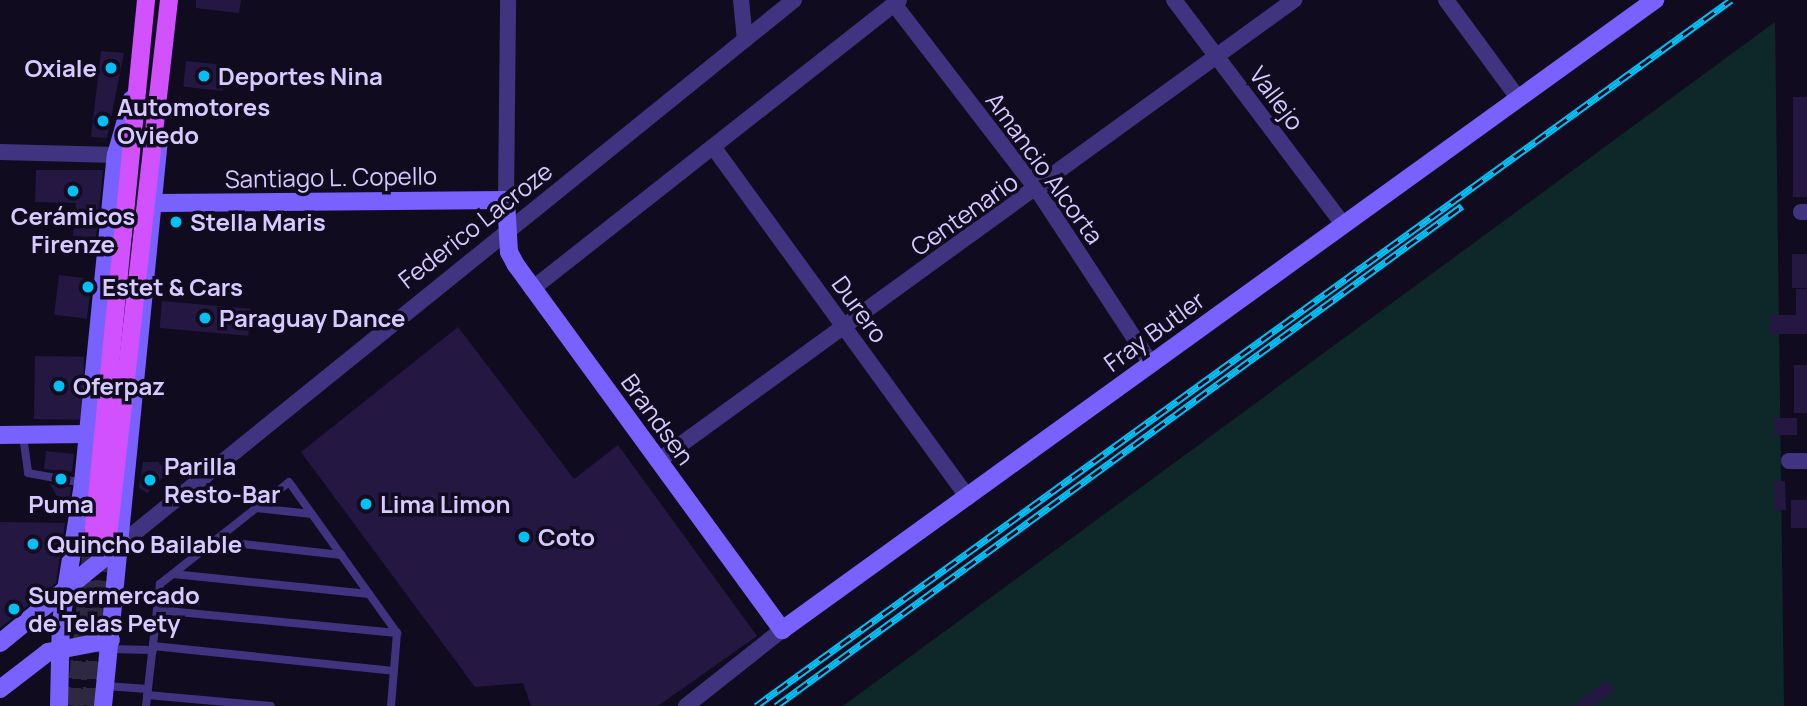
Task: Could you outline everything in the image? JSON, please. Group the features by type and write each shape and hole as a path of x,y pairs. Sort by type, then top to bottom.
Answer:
{"main road":[{"path":"108,539 135,85 146,0"},
{"path":"108,539 156,83 169,0"}],"street":[{"path":"506,200 508,0"},
{"path":"741,0 745,40"},
{"name":"Federico Lacroze","path":"108,539 506,232 794,0"},
{"name":"Vallejo","path":"1174,0 1343,224"},
{"name":"Centenario","path":"658,461 843,325 1038,191 1294,0"},
{"path":"1446,0 1518,98"},
{"name":"Fray Butler","path":"686,706 782,630 1655,0"},
{"path":"532,289 715,148 896,2"},
{"name":"Amancio Alcorta","path":"896,2 1038,191 1151,364"},
{"path":"103,706 110,644 108,539 156,203 156,83"},
{"path":"59,706 60,648 65,595 83,483 116,155 135,85"},
{"name":"Durero","path":"715,148 968,497"},
{"path":"0,152 116,155"},
{"name":"Santiago L. Copello","path":"156,203 506,200"},
{"name":"Brandsen","path":"506,200 509,252 532,289 782,630"},
{"path":"0,435 87,434"},
{"path":"1789,461 1807,461"},
{"path":"0,643 65,595 108,539"},
{"path":"0,689 60,648 110,644"}],"lane":[{"path":"23,436 28,473 83,483"},
{"path":"146,706 160,584 289,482 397,633 391,706"},
{"path":"256,508 312,514"},
{"path":"215,541 341,555"},
{"path":"173,574 369,594"},
{"path":"158,610 397,633"},
{"path":"110,644 394,671"},
{"path":"106,686 271,706"}],"green space":[{"path":"1775,22 1784,706 843,706"}],"building":[{"path":"196,0 241,0 239,13 196,8"},
{"path":"101,51 124,53 107,138 91,137"},
{"name":"Deportes Nina","path":"186,61 226,65 223,91 183,87"},
{"path":"1793,97 1807,97 1807,197 1793,197"},
{"name":"Cerámicos Firenze","path":"36,170 103,170 96,238 73,236 76,203 35,202"},
{"path":"1792,254 1807,254 1807,288 1792,288"},
{"path":"59,275 92,279 87,319 54,315"},
{"path":"1796,289 1807,289 1807,334 1770,334 1770,315 1796,315"},
{"name":"Paraguay Dance","path":"162,301 251,309 248,336 160,328"},
{"name":"Coto","path":"458,327 574,479 618,445 757,636 658,706 531,706 523,683 475,687 301,452"},
{"name":"Oferpaz","path":"35,356 84,357 83,420 34,419"},
{"path":"1794,365 1807,365 1807,413 1794,413"},
{"path":"1774,418 1797,418 1797,435 1774,435"},
{"path":"46,451 74,454 72,472 44,469"},
{"name":"Parilla Resto-Bar","path":"143,462 158,462 168,472 147,493 139,488"},
{"path":"1774,481 1785,481 1786,510 1775,510"},
{"path":"50,484 71,487 69,501 59,500"},
{"path":"1791,500 1807,500 1807,528 1791,528"},
{"path":"0,522 65,523 56,583 0,628"},
{"path":"1607,680 1615,690 1595,706 1574,706"}],"tunnel":[{"path":"75,706 93,537"},
{"path":"90,706 107,546"}],"railway":[{"path":"756,706 1731,0"},
{"path":"776,706 1462,206"}],"place":[{"name":"Oxiale","path":"111,68"},
{"name":"Deportes Nina","path":"204,76"},
{"name":"Automotores Oviedo","path":"103,121"},
{"name":"Cerámicos Firenze","path":"73,191"},
{"name":"Stella Maris","path":"176,222"},
{"name":"Estet & Cars","path":"88,287"},
{"name":"Paraguay Dance","path":"205,318"},
{"name":"Oferpaz","path":"59,386"},
{"name":"Puma","path":"61,479"},
{"name":"Parilla Resto-Bar","path":"150,480"},
{"name":"Lima Limon","path":"366,504"},
{"name":"Coto","path":"524,537"},
{"name":"Quincho Bailable","path":"33,544"},
{"name":"Supermercado de Telas Pety","path":"14,609"}]}
